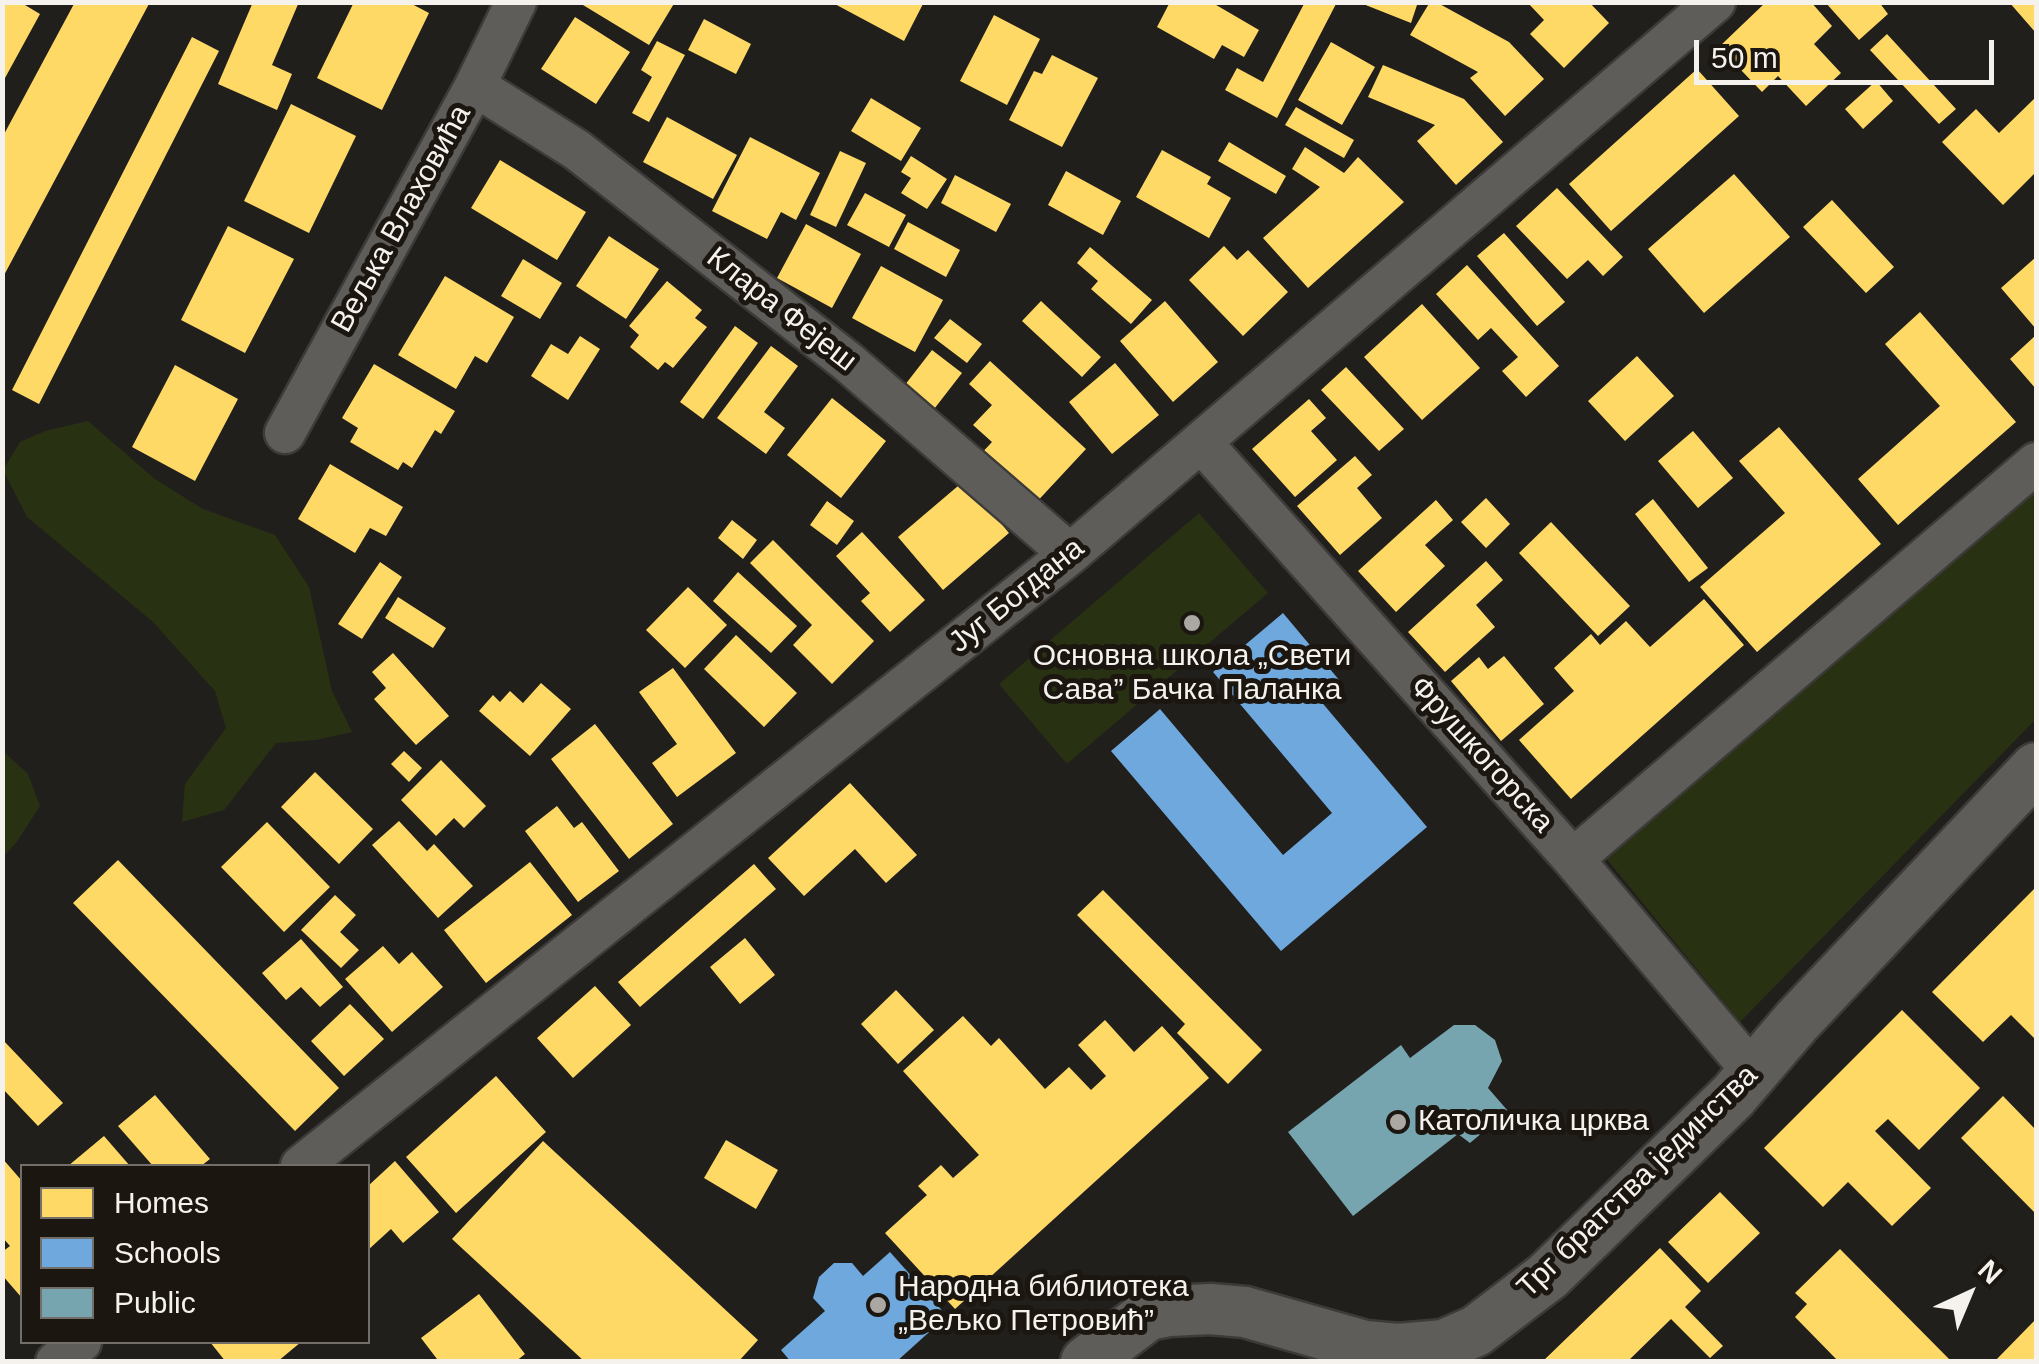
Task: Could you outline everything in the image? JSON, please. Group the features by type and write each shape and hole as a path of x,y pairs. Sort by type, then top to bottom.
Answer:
{"street":[{"name":"Вељка Влаховића","path":"285,433 476,86 516,2"},
{"name":"Југ Богдана","path":"304,1164 1070,554 1715,2"},
{"name":"Клара Фејеш","path":"476,86 576,150 848,362 1070,554"},
{"name":"Фрушкогорска","path":"1201,442 1573,859 1754,1073"},
{"path":"1573,859 2036,463"},
{"name":"Трг братства јединства","path":"1086,1362 1148,1316 1170,1311 1246,1312 1364,1346 1398,1349 1444,1346 1476,1332 1548,1276 1754,1073 1797,1021 2036,768"},
{"path":"56,1362 79,1344"}],"green space":[{"path":"88,421 155,479 203,509 275,535 309,587 332,691 352,732 276,743 224,810 182,822 185,784 226,728 215,691 153,622 27,517 3,470 20,442 45,431"},
{"path":"2036,490 2036,719 1740,1022 1605,857"},
{"path":"1199,513 1268,593 1067,764 999,684"},
{"path":"2,750 28,774 40,806 3,857"}],"building: Homes":[{"path":"2,2 20,2 40,14 5,78 2,77"},
{"path":"75,2 150,2 2,279 2,138"},
{"path":"253,2 299,2 272,65 292,74 277,110 218,84"},
{"path":"354,2 408,2 429,13 382,110 317,78"},
{"path":"578,2 675,2 649,45"},
{"path":"831,2 924,2 904,41"},
{"path":"1170,2 1211,2 1259,30 1244,57 1222,45 1214,59 1157,27"},
{"path":"1305,2 1337,2 1277,118 1225,90 1237,68 1263,82"},
{"path":"1358,2 1418,2 1411,23"},
{"path":"1430,2 1509,42 1544,79 1505,116 1470,78 1478,72 1410,35"},
{"path":"1527,2 1589,2 1609,23 1564,68 1530,34 1544,20"},
{"path":"1766,2 1811,2 1832,26 1814,44 1841,73 1806,106 1778,76 1762,92 1719,47"},
{"path":"1825,2 1879,2 1888,14 1859,40"},
{"path":"2009,2 2036,2 2036,33"},
{"path":"994,15 1040,39 1007,105 960,81"},
{"path":"575,17 630,52 596,104 541,69"},
{"path":"704,19 751,44 736,74 688,50"},
{"path":"1887,34 1956,109 1939,124 1870,50"},
{"path":"192,37 219,51 39,404 12,390"},
{"path":"657,41 685,55 649,122 632,113 652,77 641,70"},
{"path":"1331,42 1375,67 1342,125 1298,100"},
{"path":"1052,55 1098,78 1062,147 1009,120 1034,71 1042,74"},
{"path":"1383,65 1464,99 1503,142 1456,185 1417,141 1435,125 1368,97"},
{"path":"1697,69 1739,116 1611,231 1569,184"},
{"path":"1876,81 1893,101 1863,129 1845,109"},
{"path":"2036,97 2036,172 2003,205 1942,142 1976,109 1999,133"},
{"path":"871,98 921,128 901,161 851,131"},
{"path":"291,104 356,136 309,233 244,201"},
{"path":"1296,107 1354,140 1344,158 1285,125"},
{"path":"667,117 737,155 713,199 643,162"},
{"path":"750,137 820,173 796,220 781,212 767,239 712,211"},
{"path":"1229,142 1286,176 1276,194 1218,161"},
{"path":"1305,147 1344,173 1358,157 1404,202 1308,288 1263,238 1320,187 1292,169"},
{"path":"1162,150 1211,177 1207,184 1231,198 1209,238 1136,197"},
{"path":"840,151 866,163 836,227 810,215"},
{"path":"911,156 947,179 927,209 901,193 911,178 901,172"},
{"path":"500,160 586,212 557,260 471,208"},
{"path":"1066,171 1121,201 1103,235 1048,205"},
{"path":"1734,174 1790,237 1704,313 1648,249"},
{"path":"955,175 1011,204 996,232 941,203"},
{"path":"1557,188 1623,257 1603,276 1588,260 1567,279 1516,226"},
{"path":"865,193 906,215 889,247 847,225"},
{"path":"1832,200 1894,267 1866,293 1803,227"},
{"path":"908,222 960,250 946,277 894,249"},
{"path":"806,224 861,254 832,308 777,278"},
{"path":"228,226 294,259 245,353 181,320"},
{"path":"1504,233 1565,302 1537,326 1477,256"},
{"path":"609,236 659,269 626,319 576,286"},
{"path":"1224,246 1237,260 1248,250 1288,292 1243,336 1189,280"},
{"path":"1090,247 1152,300 1131,324 1091,289 1098,281 1077,263"},
{"path":"2036,257 2036,329 2001,288"},
{"path":"523,259 562,283 540,319 501,296"},
{"path":"1467,265 1559,366 1526,397 1502,371 1518,357 1491,328 1478,340 1436,294"},
{"path":"881,266 943,300 915,352 852,318"},
{"path":"445,276 514,317 487,363 475,356 456,389 398,355"},
{"path":"667,281 702,310 695,318 707,327 673,368 665,362 658,370 630,347 639,335 629,326"},
{"path":"1041,301 1101,357 1082,377 1022,321"},
{"path":"1165,301 1218,362 1173,402 1120,341"},
{"path":"1422,304 1480,368 1422,420 1364,357"},
{"path":"1920,312 2016,422 1898,525 1858,479 1940,406 1885,344"},
{"path":"950,319 982,344 967,363 934,338"},
{"path":"735,326 758,343 703,419 680,402"},
{"path":"2036,335 2036,389 2010,359"},
{"path":"580,336 600,349 568,400 531,376 551,344 568,354"},
{"path":"771,346 798,366 764,412 785,428 766,454 717,418"},
{"path":"932,350 962,373 931,413 901,390"},
{"path":"1637,356 1674,396 1625,441 1588,401"},
{"path":"990,361 1086,449 1032,507 978,457 992,442 973,425 992,405 969,384"},
{"path":"1115,363 1159,415 1112,454 1069,402"},
{"path":"374,364 455,411 441,434 435,430 412,468 403,462 398,470 350,442 358,428 342,418"},
{"path":"175,365 238,399 195,481 132,447"},
{"path":"1346,367 1404,429 1379,451 1321,390"},
{"path":"832,398 886,441 841,498 787,455"},
{"path":"1309,399 1326,418 1311,431 1337,460 1295,497 1252,449"},
{"path":"1779,427 1881,544 1757,652 1700,587 1785,513 1739,461"},
{"path":"1693,431 1733,478 1698,508 1658,461"},
{"path":"1355,456 1372,475 1357,488 1382,518 1340,555 1297,506"},
{"path":"330,464 403,507 386,536 370,528 355,553 298,519"},
{"path":"965,480 1009,533 943,590 898,537"},
{"path":"1486,498 1510,524 1486,548 1461,522"},
{"path":"1653,499 1708,568 1689,582 1635,514"},
{"path":"1436,500 1453,520 1425,545 1445,566 1396,612 1358,571"},
{"path":"827,501 854,521 837,545 810,525"},
{"path":"732,520 757,540 743,559 718,538"},
{"path":"1551,522 1630,606 1598,636 1519,553"},
{"path":"862,532 925,600 890,632 861,601 870,593 836,556"},
{"path":"773,540 874,641 832,684 793,645 812,625 750,563"},
{"path":"1486,561 1503,580 1476,605 1495,627 1445,672 1408,632"},
{"path":"380,562 402,577 362,639 338,624"},
{"path":"738,572 797,626 771,653 713,601"},
{"path":"688,587 727,625 685,668 646,630"},
{"path":"398,597 446,628 433,648 385,618"},
{"path":"1704,599 1744,645 1571,799 1519,740 1574,691 1554,668 1591,634 1600,645 1626,621 1650,647"},
{"path":"736,635 797,693 764,727 704,669"},
{"path":"393,653 449,716 416,745 374,699 386,688 372,672"},
{"path":"1504,656 1544,704 1501,741 1451,681 1479,657 1488,669"},
{"path":"673,668 736,753 677,797 652,763 677,744 639,692"},
{"path":"541,683 571,709 530,756 479,711 493,695 500,702 510,691 523,703"},
{"path":"595,724 673,824 629,859 551,759"},
{"path":"404,751 422,768 409,782 391,764"},
{"path":"441,760 486,806 464,828 454,818 436,836 401,800"},
{"path":"315,772 373,829 339,864 281,807"},
{"path":"850,783 917,855 886,883 855,849 804,896 768,858"},
{"path":"557,806 574,828 582,822 619,871 578,902 525,831"},
{"path":"399,821 427,851 434,844 473,886 438,918 372,845"},
{"path":"267,822 330,887 284,932 221,867"},
{"path":"118,860 339,1088 295,1131 73,903"},
{"path":"530,862 572,915 486,983 444,930"},
{"path":"754,864 776,889 640,1007 618,982"},
{"path":"2036,887 2036,1040 2011,1015 1983,1042 1932,992"},
{"path":"1103,890 1262,1050 1228,1084 1177,1033 1185,1024 1077,915"},
{"path":"335,895 356,915 340,932 359,950 341,968 301,930"},
{"path":"745,938 775,975 740,1004 710,967"},
{"path":"301,939 343,987 320,1007 301,987 286,1000 262,973"},
{"path":"383,946 399,964 412,952 443,987 392,1032 345,979"},
{"path":"595,986 631,1025 573,1078 537,1038"},
{"path":"896,990 934,1030 898,1064 861,1024"},
{"path":"350,1004 384,1039 344,1076 311,1041"},
{"path":"1902,1010 1980,1088 1919,1150 1888,1119 1875,1131 1931,1188 1892,1226 1848,1182 1823,1207 1764,1148"},
{"path":"963,1016 991,1046 999,1038 1045,1089 1069,1067 1091,1090 1106,1076 1078,1045 1105,1020 1134,1052 1162,1026 1209,1078 955,1309 885,1233 927,1195 918,1186 941,1165 953,1178 979,1155 903,1071"},
{"path":"2,1039 63,1103 38,1126 2,1088"},
{"path":"496,1076 546,1132 456,1213 406,1157"},
{"path":"155,1095 210,1159 204,1164 151,1164 118,1126"},
{"path":"2003,1096 2036,1130 2036,1214 1961,1138"},
{"path":"104,1136 128,1164 70,1164"},
{"path":"726,1140 778,1170 756,1209 704,1178"},
{"path":"543,1141 758,1340 738,1362 585,1362 452,1239"},
{"path":"2,1158 20,1179 20,1296 2,1275 2,1252 10,1246 2,1237"},
{"path":"395,1161 439,1212 403,1243 391,1229 370,1248 370,1184"},
{"path":"1720,1192 1760,1233 1708,1283 1668,1242"},
{"path":"1660,1248 1701,1291 1685,1307 1723,1346 1710,1358 1671,1319 1627,1362 1542,1362"},
{"path":"1840,1249 1952,1362 1839,1362 1795,1317 1807,1304 1795,1293"},
{"path":"479,1294 525,1354 515,1362 434,1362 437,1359 421,1338"},
{"path":"2036,1319 2036,1362 1994,1362"},
{"path":"212,1344 299,1344 277,1362 226,1362"}],"building: Schools":[{"path":"1283,613 1340,681 1319,699 1427,827 1281,951 1111,751 1160,709 1283,855 1332,813 1213,672"},
{"name":"Народна библиотека „Вељко Петровић”","path":"890,1252 947,1316 896,1362 791,1362 781,1350 825,1311 813,1298 819,1277 834,1263 852,1263 863,1276"}],"building: Public":[{"name":"Католичка црква","path":"1454,1025 1475,1025 1495,1040 1502,1061 1488,1088 1508,1111 1470,1143 1458,1134 1353,1216 1288,1132 1401,1045 1410,1058"}],"place":[{"name":"Основна школа „Свети Сава” Бачка Паланка","path":"1192,623"},
{"name":"Католичка црква","path":"1398,1122"},
{"name":"Народна библиотека „Вељко Петровић”","path":"878,1305"}]}
